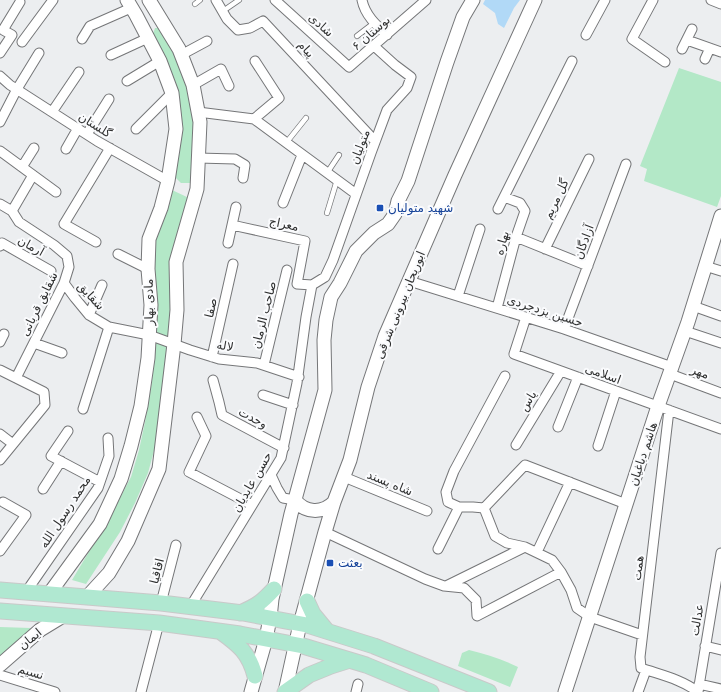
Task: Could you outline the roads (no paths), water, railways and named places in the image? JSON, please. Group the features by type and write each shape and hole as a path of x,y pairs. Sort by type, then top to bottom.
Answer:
{"main road":[{"path":"240,613 262,602 274,588"},
{"path":"0,590 161,603 240,613 300,624 374,646 489,692"},
{"path":"307,601 313,614 327,631"},
{"path":"0,611 159,623 220,631 295,644 366,665 431,692"},
{"path":"220,631 237,644 247,655 253,667 255,676"},
{"path":"285,692 309,675 330,666 350,660"}],"street":[{"path":"22,42 53,0"},
{"path":"87,597 109,572 128,542 159,469 177,310 176,262 197,189 200,122 193,85 179,49 149,0"},
{"name":"پیام","path":"216,0 227,20 238,30 250,28 263,21 375,141"},
{"name":"شادی","path":"276,0 349,68"},
{"path":"362,0 364,7 374,23 387,35"},
{"name":"بوستان ۶","path":"349,68 426,0"},
{"name":"ابوریحان بیرونی شرقی","path":"285,692 300,624 325,532 334,502 350,460 368,387 385,336 480,120 535,0"},
{"path":"586,35 605,0"},
{"path":"652,0 632,39 665,62"},
{"path":"711,0 721,4"},
{"path":"0,53 12,35 3,30 20,2"},
{"path":"251,692 266,639 274,588 291,514 325,390 324,340 326,320 331,297 356,252 374,233 388,224 394,214 398,201 408,180 447,62 469,3"},
{"path":"82,39 90,26 129,4"},
{"name":"مادی بهار","path":"49,594 100,524 121,479 141,406 148,358 151,305 148,269 149,239 161,208 168,181 176,129 172,93 160,61 129,4"},
{"path":"682,49 692,29"},
{"path":"111,55 148,38"},
{"path":"686,40 721,52"},
{"path":"181,55 207,41"},
{"name":"متولیان","path":"325,277 334,260 356,194 387,110 407,88 411,77 374,46"},
{"path":"706,59 710,48"},
{"path":"0,122 14,87 39,53"},
{"path":"127,81 160,61"},
{"path":"254,119 279,98 255,61"},
{"path":"498,209 572,61"},
{"path":"193,85 221,69 228,86"},
{"path":"52,112 79,72"},
{"name":"گلستان","path":"0,76 14,87 87,134 168,181"},
{"path":"136,129 172,93"},
{"path":"87,134 109,99"},
{"path":"198,112 254,119 356,194"},
{"path":"66,149 78,128"},
{"path":"22,167 34,148"},
{"path":"96,242 64,224 110,148"},
{"path":"0,151 56,192"},
{"path":"283,203 302,155"},
{"path":"198,158 235,159 245,165 243,178"},
{"name":"گل مریم","path":"545,249 589,159"},
{"name":"آزادگان","path":"564,329 626,164"},
{"path":"12,211 33,175"},
{"name":"بهاره","path":"497,308 516,237 525,211 520,203 504,197"},
{"name":"شقایق قربانی","path":"0,204 12,211 19,222 54,245 67,256 69,267 64,283 16,378"},
{"path":"228,244 236,207"},
{"name":"هاشم دباغیان","path":"565,692 626,504 664,408 671,370 705,266 718,235 721,216"},
{"name":"معراج","path":"232,225 305,241 297,284 312,285"},
{"path":"458,296 480,229"},
{"path":"516,237 588,266"},
{"name":"آرمان","path":"0,246 2,243 52,271"},
{"path":"118,254 148,269"},
{"name":"صفا","path":"212,356 233,264"},
{"path":"705,266 721,271"},
{"name":"صاحب الزمان","path":"264,365 287,270"},
{"path":"312,285 325,277 340,283"},
{"name":"حسین یزدجردی","path":"409,281 564,329 671,370"},
{"name":"شقایق","path":"64,283 90,315 109,327 149,335"},
{"path":"90,315 102,285"},
{"name":"حسن عابدیان","path":"190,607 281,458 299,377 306,317 312,285"},
{"path":"693,306 721,316"},
{"name":"اسلامی","path":"526,317 514,354 721,429"},
{"path":"83,409 109,327"},
{"path":"685,331 721,343"},
{"path":"0,342 4,334"},
{"name":"لاله","path":"149,335 219,359 257,363 299,377"},
{"path":"34,342 62,353"},
{"name":"مهر","path":"671,370 721,393"},
{"name":"یاس","path":"516,445 561,371"},
{"path":"0,460 45,405 44,392 1,372"},
{"path":"484,508 459,507 448,502 446,492 454,471 505,376"},
{"path":"558,427 578,377"},
{"name":"وحدت","path":"213,380 222,415 284,448"},
{"path":"598,446 616,391"},
{"path":"263,395 293,405"},
{"name":"همت","path":"646,670 641,668 640,657 664,408"},
{"path":"197,417 206,436 189,472 252,506"},
{"path":"68,431 51,456 100,482"},
{"path":"0,434 14,444"},
{"name":"محمد رسول الله","path":"26,592 98,488 109,456 108,438"},
{"path":"43,489 61,461"},
{"path":"484,508 524,464 626,504"},
{"path":"271,475 283,498 295,500 302,507 316,511 326,509 334,502"},
{"name":"شاه پسند","path":"344,477 427,511"},
{"path":"537,552 570,482"},
{"path":"0,551 26,515 3,502"},
{"path":"438,549 459,507"},
{"path":"484,508 495,536 507,543 525,547 552,560 571,590 577,608 590,616 642,635"},
{"path":"325,532 425,579 444,586 464,588 476,600 478,616 561,572"},
{"name":"اقاقیا","path":"161,603 176,545"},
{"path":"444,586 525,547"},
{"name":"عدالت","path":"698,689 705,646 717,605 721,553"},
{"name":"ایمان","path":"0,665 40,630 63,616"},
{"path":"141,692 159,623"},
{"path":"705,646 721,650"},
{"path":"638,692 646,670 698,689 721,689"},
{"name":"نسیم","path":"0,675 55,692"}],"lane":[{"path":"195,4 200,0"},
{"path":"222,11 239,0"},
{"path":"357,36 374,23"},
{"path":"286,143 306,118"},
{"path":"327,173 339,156"},
{"path":"327,213 337,180"}],"water":[{"path":"485,0 520,0 514,8 504,28 498,24 495,13 483,4"}],"place":[{"name":"شهید متولیان","path":"380,208"},
{"name":"بعثت","path":"330,563"}]}
